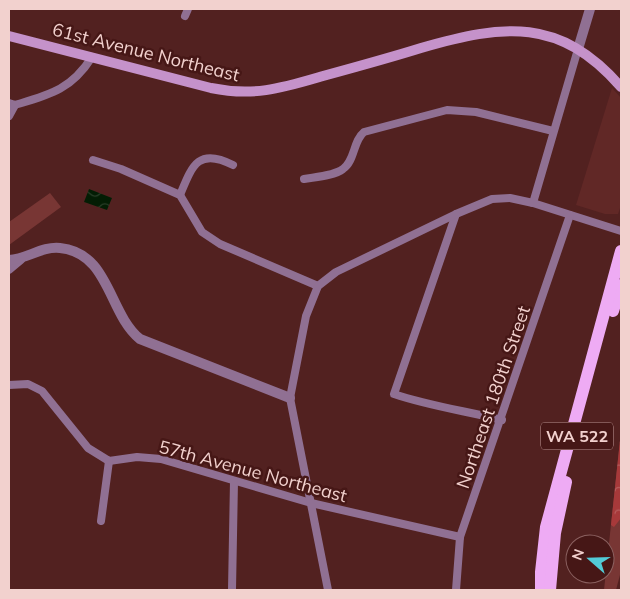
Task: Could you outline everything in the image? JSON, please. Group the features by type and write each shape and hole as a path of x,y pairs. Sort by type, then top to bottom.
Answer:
{"main road":[{"name":"61st Avenue Northeast","path":"9,36 211,88 241,93 280,89 474,34 535,32 559,39 578,49 618,78 621,88"},
{"name":"WA 522","path":"541,590 546,527 621,251"},
{"name":"WA 522","path":"550,590 555,533 567,476 600,353 621,285"}],"street":[{"path":"533,203 590,9"},
{"path":"9,116 12,104 48,95 66,86 83,72 92,57"},
{"path":"304,179 342,170 347,165 358,136 364,132 447,110 476,112 553,132"},
{"path":"180,195 193,166 200,160 217,157 232,165"},
{"path":"93,160 120,169 180,195 202,232 220,244 318,286"},
{"path":"328,590 290,398 306,316 318,286 336,272 456,214 492,199 510,198 533,203 621,231"},
{"path":"456,214 394,394 421,403 502,420"},
{"name":"Northeast 180th Street","path":"456,590 460,537 502,420 570,215"},
{"path":"9,270 21,260 45,249 59,247 85,256 102,274 126,326 140,339 290,398"},
{"path":"9,260 21,260"},
{"path":"9,385 28,384 42,391 88,448 109,461 101,521"},
{"name":"57th Avenue Northeast","path":"109,461 137,457 161,459 311,503 460,537"},
{"path":"232,590 234,481"}],"shaded area":[{"path":"612,88 621,98 621,205 618,214 605,214 576,205"},
{"path":"50,193 61,207 9,245 9,222"},
{"path":"621,431 621,571 616,590 604,590 605,584 615,584 615,534 610,534"}],"green space":[{"path":"621,431 621,518 614,527 611,525"}],"water":[{"path":"89,189 112,198 107,210 84,202"}]}
